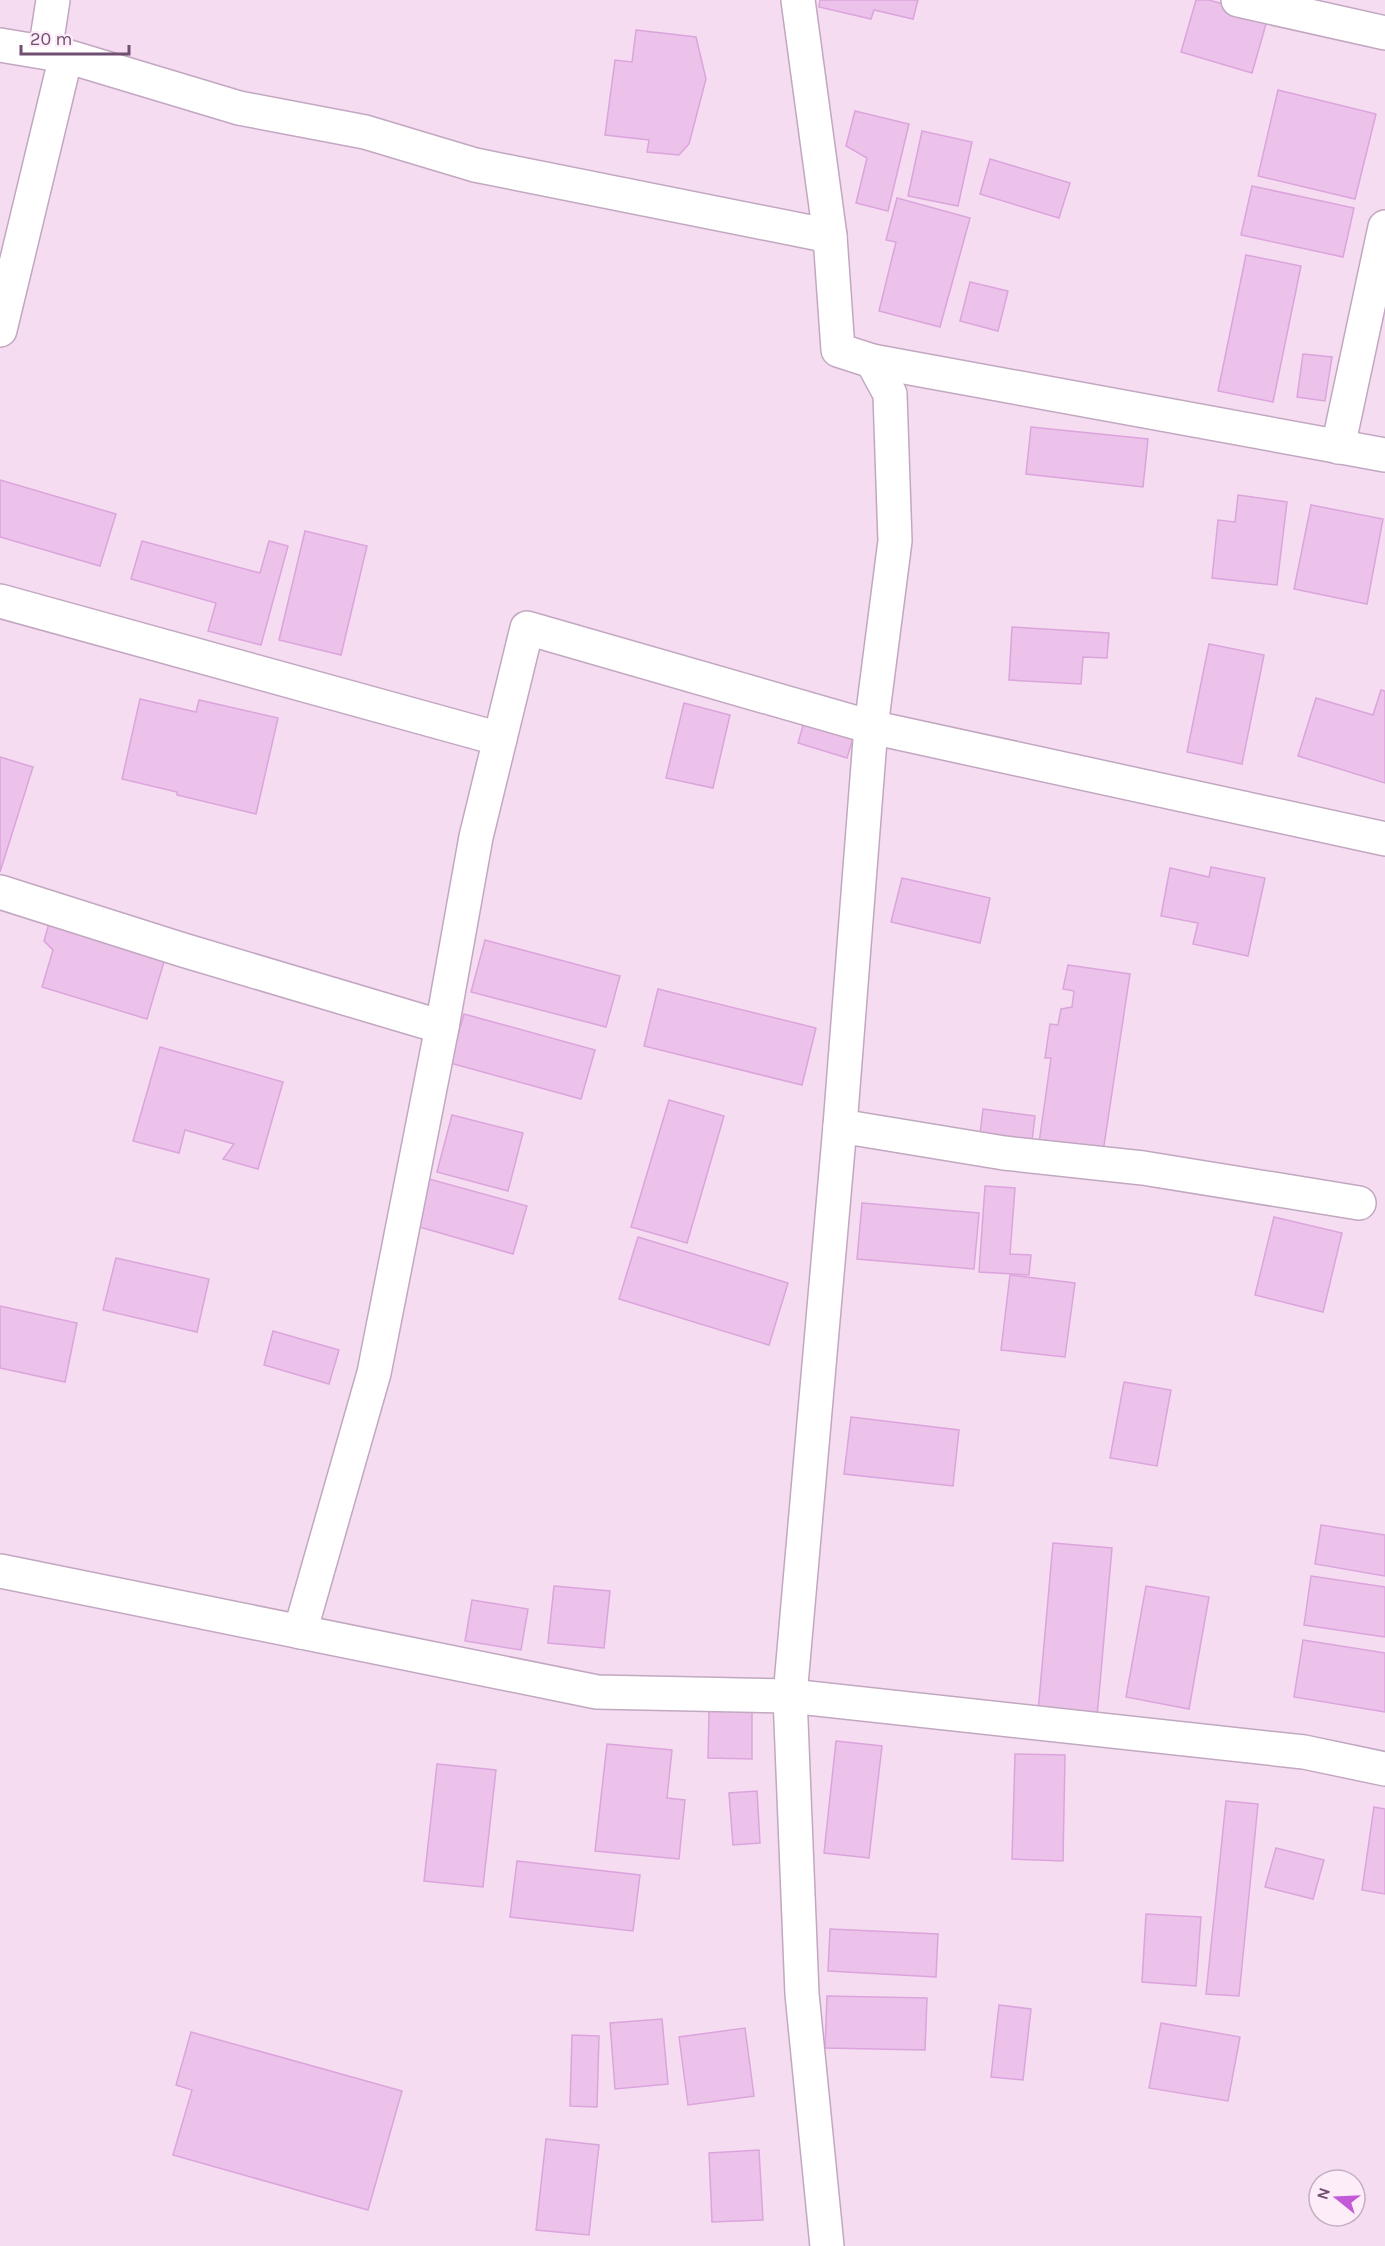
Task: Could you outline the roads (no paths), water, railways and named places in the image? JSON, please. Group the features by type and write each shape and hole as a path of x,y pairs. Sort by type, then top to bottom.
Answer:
{"street":[{"path":"0,330 56,54 53,0"},
{"path":"798,0 830,236 838,350 872,361 1385,455"},
{"path":"1239,0 1385,33"},
{"path":"0,45 56,54 239,108 365,132 475,165 830,236"},
{"path":"1338,447 1385,227"},
{"path":"827,2246 802,1994 790,1696 840,1126 871,727 895,541 890,394 872,361"},
{"path":"0,601 500,739"},
{"path":"300,1632 374,1373 442,1027 476,837 527,628 871,727 1385,839"},
{"path":"0,892 183,950 442,1027"},
{"path":"840,1126 1004,1153 1143,1168 1359,1203"},
{"path":"0,1571 597,1692 790,1696 1304,1752 1385,1769"}]}
